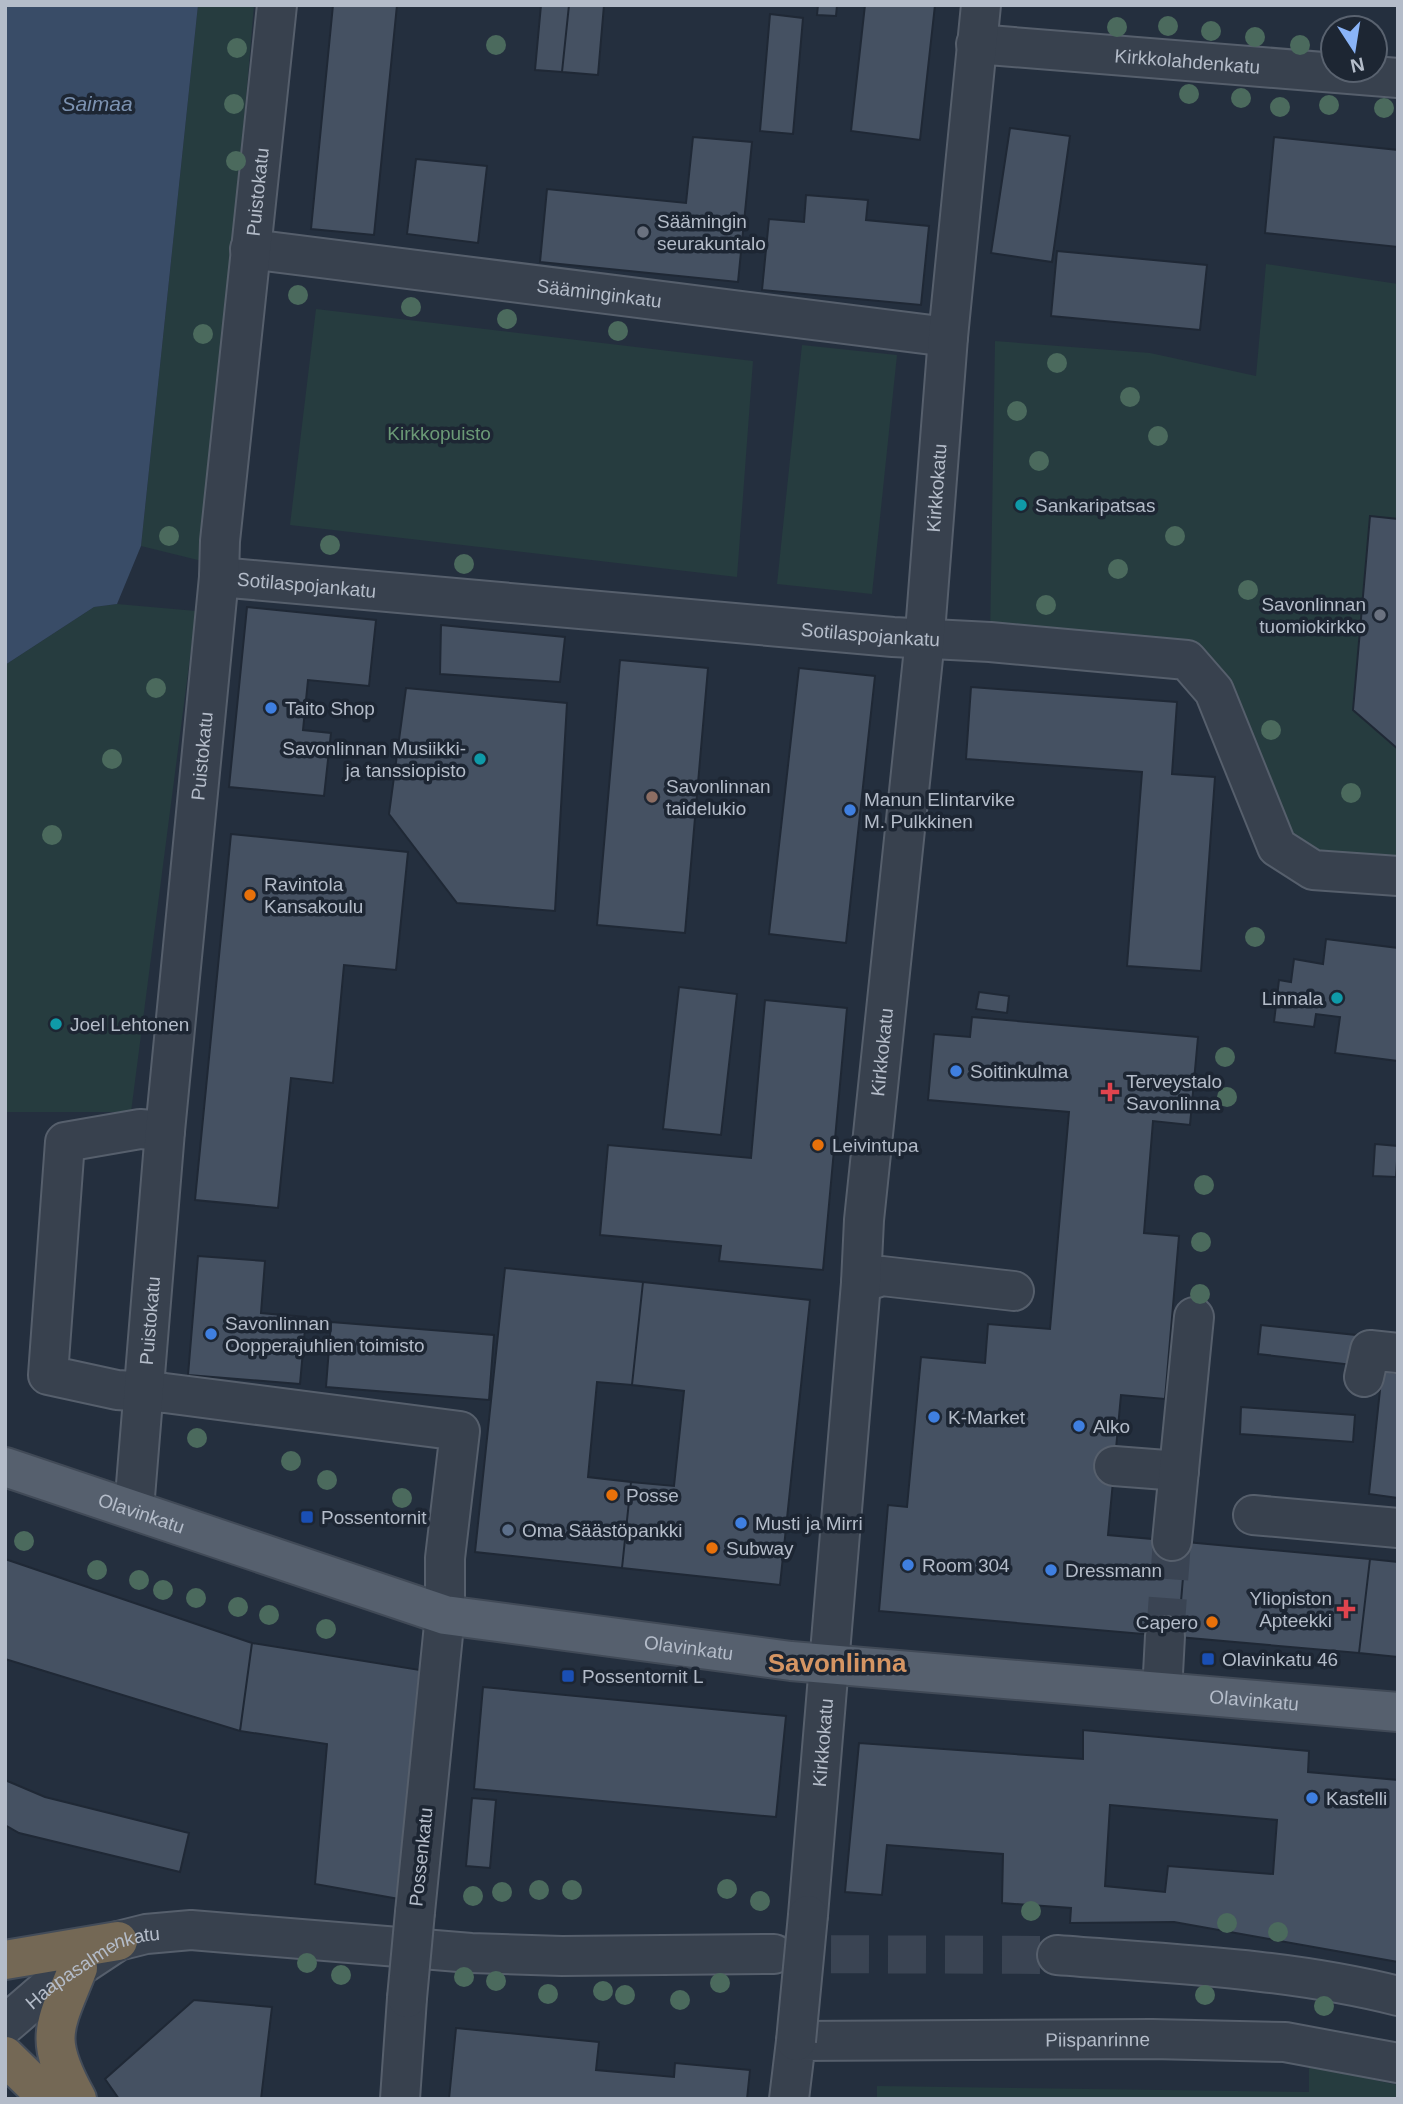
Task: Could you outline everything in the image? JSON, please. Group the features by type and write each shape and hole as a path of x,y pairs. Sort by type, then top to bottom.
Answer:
{"highway":[{"path":"5,1960 118,1941"},
{"path":"77,2099 61,2070 55,2053 55,2037 57,2020 78,1968"},
{"path":"5,2056 49,2099"}],"main road":[{"name":"Olavinkatu","path":"5,1467 445,1615 791,1661 1398,1712"}],"street":[{"name":"Puistokatu","path":"134,1509 165,1131 219,577 220,541 277,5"},
{"name":"Kirkkokatu","path":"789,2099 808,1915 872,1142 924,639 948,337 981,5"},
{"name":"Kirkkolahdenkatu","path":"976,44 1398,78"},
{"name":"Sääminginkatu","path":"250,249 948,337"},
{"name":"Sotilaspojankatu","path":"219,577 1187,660 1214,691 1277,848 1313,870 1398,876"},
{"path":"144,1392 117,1390 48,1375 65,1142 140,1129 165,1131"},
{"path":"861,1283 882,1276 1014,1291"},
{"path":"1172,1541 1194,1317"},
{"path":"1364,1377 1370,1350 1398,1353"},
{"name":"Possenkatu","path":"144,1392 460,1432 445,1558 445,1615 407,1998 400,2099"},
{"path":"1114,1466 1179,1471"},
{"path":"1253,1515 1398,1528"},
{"path":"1162,1692 1165,1636"},
{"name":"Haapasalmenkatu","path":"5,2025 50,1986 118,1941 146,1934 191,1930 471,1953 562,1956 774,1954"},
{"path":"1057,1955 1224,1967 1368,1988 1398,1996"},
{"name":"Piispanrinne","path":"796,2041 1152,2039 1285,2042 1398,2063"}],"green space":[{"path":"198,5 254,5 207,559 202,561 141,546"},
{"path":"1266,264 1398,284 1398,876 1313,870 1187,660 990,642 995,341 1150,353 1256,376"},
{"name":"Kirkkopuisto","path":"316,309 753,361 737,577 290,525"},
{"path":"802,345 897,355 872,594 777,584"},
{"path":"117,604 196,611 131,1112 5,1112 5,665 94,607"},
{"path":"1309,2066 1398,2085 1398,2099 877,2099 877,2086 1309,2092"}],"water":[{"name":"Saimaa","path":"5,5 198,5 141,546 117,604 94,607 5,665"}],"building":[{"path":"333,5 397,5 374,235 311,229"},
{"path":"541,5 569,5 562,72 535,70"},
{"path":"569,5 604,5 598,75 562,72"},
{"path":"818,5 837,5 836,16 817,15"},
{"path":"865,5 935,5 920,140 851,131"},
{"path":"770,14 803,18 793,134 760,131"},
{"path":"1010,128 1070,136 1052,262 991,253"},
{"name":"Säämingin seurakuntalo","path":"693,137 752,142 738,282 540,262 547,189 686,203"},
{"path":"1274,137 1398,150 1398,247 1265,233"},
{"path":"416,159 487,166 478,243 407,234"},
{"path":"806,195 868,200 866,220 929,226 921,305 762,290 769,219 804,222"},
{"path":"1057,251 1207,265 1200,330 1051,316"},
{"name":"Savonlinnan tuomiokirkko","path":"1370,516 1398,519 1398,749 1353,710"},
{"name":"Taito Shop","path":"247,607 376,620 369,686 308,680 303,730 331,733 324,796 229,787"},
{"path":"441,625 565,637 560,682 440,674"},
{"name":"Savonlinnan taidelukio","path":"620,660 708,668 685,933 597,925"},
{"path":"799,668 875,676 846,943 769,934"},
{"path":"971,687 1177,702 1172,774 1215,777 1201,971 1127,966 1142,772 966,759"},
{"name":"Savonlinnan Musiikki- ja tanssiopisto","path":"406,688 567,703 555,911 457,903 389,814"},
{"path":"231,834 408,852 396,970 344,965 333,1083 291,1078 278,1208 195,1200"},
{"name":"Linnala","path":"1326,939 1398,948 1398,1061 1335,1053 1340,1017 1316,1014 1314,1027 1274,1022 1279,980 1291,982 1294,959 1323,964"},
{"path":"679,987 737,994 721,1135 663,1129"},
{"path":"979,992 1009,996 1007,1013 976,1009"},
{"path":"765,1000 847,1008 823,1270 719,1261 721,1246 600,1235 608,1145 751,1158"},
{"path":"972,1017 1198,1037 1190,1125 1153,1121 1144,1233 1179,1236 1165,1399 1121,1395 1108,1535 1186,1542 1178,1637 879,1611 888,1505 907,1507 921,1357 985,1363 988,1324 1050,1329 1069,1112 928,1100 934,1034 970,1037"},
{"path":"1375,1144 1398,1146 1396,1177 1373,1176"},
{"path":"198,1256 265,1261 261,1313 306,1317 300,1384 188,1375"},
{"path":"505,1268 643,1282 632,1385 597,1382 588,1477 631,1482 622,1568 475,1552"},
{"path":"643,1282 810,1300 780,1585 622,1568 631,1482 674,1486 684,1391 632,1385"},
{"path":"331,1322 494,1335 489,1400 326,1387"},
{"path":"1261,1325 1356,1335 1353,1365 1258,1354"},
{"path":"1382,1371 1398,1373 1398,1498 1369,1494"},
{"path":"1241,1407 1355,1415 1353,1442 1240,1434"},
{"path":"1186,1542 1370,1559 1359,1653 1178,1637"},
{"path":"5,1559 252,1643 240,1731 5,1659"},
{"path":"1370,1559 1398,1562 1398,1657 1359,1653"},
{"path":"252,1643 420,1670 399,1899 315,1884 327,1744 240,1731"},
{"path":"483,1687 786,1716 776,1817 474,1789"},
{"path":"1083,1730 1309,1751 1308,1772 1398,1780 1398,1962 1174,1922 1070,1923 1071,1908 1002,1903 1003,1854 887,1845 882,1895 845,1892 859,1743 1083,1759","holes":["1110,1805 1277,1820 1273,1874 1168,1866 1165,1892 1105,1886"]},
{"path":"5,1780 45,1797 189,1833 180,1872 19,1833 5,1825"},
{"path":"472,1798 496,1800 490,1868 466,1866"},
{"path":"194,2000 272,2007 261,2099 119,2099 105,2079"},
{"path":"456,2028 599,2042 596,2070 674,2077 675,2063 750,2070 747,2099 449,2099"}],"tunnel":[{"path":"1165,1636 1172,1541"},
{"path":"774,1954 1057,1955"}],"place":[{"name":"Säämingin seurakuntalo","path":"643,232"},
{"name":"Sankaripatsas","path":"1021,505"},
{"name":"Savonlinnan tuomiokirkko","path":"1380,615"},
{"name":"Taito Shop","path":"271,708"},
{"name":"Savonlinnan Musiikki- ja tanssiopisto","path":"480,759"},
{"name":"Savonlinnan taidelukio","path":"652,797"},
{"name":"Manun Elintarvike M. Pulkkinen","path":"850,810"},
{"name":"Ravintola Kansakoulu","path":"250,895"},
{"name":"Linnala","path":"1337,998"},
{"name":"Joel Lehtonen","path":"56,1024"},
{"name":"Soitinkulma","path":"956,1071"},
{"name":"Terveystalo Savonlinna","path":"1110,1092"},
{"name":"Leivintupa","path":"818,1145"},
{"name":"Savonlinnan Oopperajuhlien toimisto","path":"211,1334"},
{"name":"K-Market","path":"934,1417"},
{"name":"Alko","path":"1079,1426"},
{"name":"Posse","path":"612,1495"},
{"name":"Possentornit","path":"307,1517"},
{"name":"Musti ja Mirri","path":"741,1523"},
{"name":"Oma Säästöpankki","path":"508,1530"},
{"name":"Subway","path":"712,1548"},
{"name":"Room 304","path":"908,1565"},
{"name":"Dressmann","path":"1051,1570"},
{"name":"Yliopiston Apteekki","path":"1346,1609"},
{"name":"Capero","path":"1212,1622"},
{"name":"Olavinkatu 46","path":"1208,1659"},
{"name":"Possentornit L","path":"568,1676"},
{"name":"Kastelli","path":"1312,1798"}],"district":[{"name":"Savonlinna","path":"837,1663"}]}
